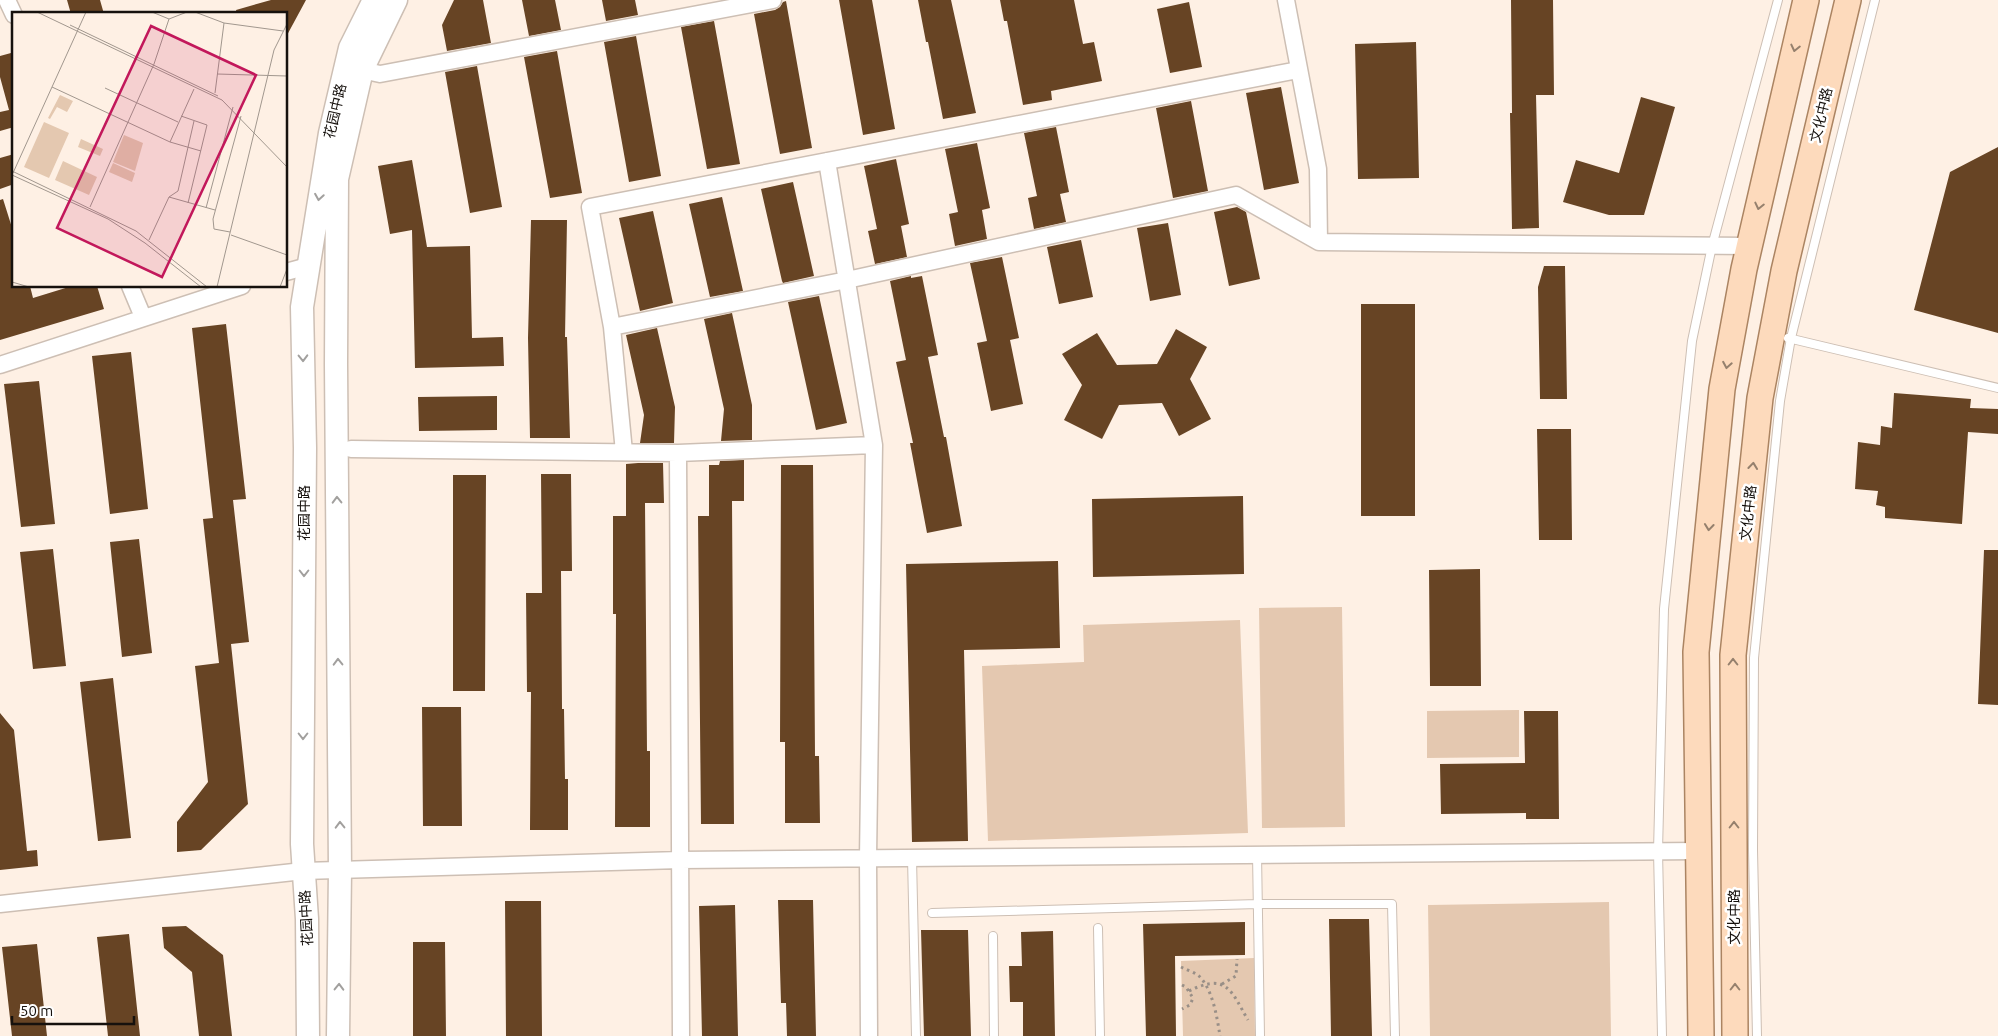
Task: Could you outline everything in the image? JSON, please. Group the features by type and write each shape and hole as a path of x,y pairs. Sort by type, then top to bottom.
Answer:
{"main road":[{"name":"花园中路","path":"308,1036 308,919 302,844 304,448 302,307 330,133 354,68 350,48 374,0"},
{"path":"338,1036 340,870 336,374 337,180 354,68 396,0"},
{"path":"1701,1036 1696,652 1722,389 1750,246 1806,0"},
{"name":"文化中路","path":"1735,1036 1732,656 1760,398 1782,336 1784,271 1848,0"}],"street":[{"path":"7,0 13,12"},
{"path":"354,68 380,74 772,0"},
{"path":"1286,0 1318,169 1319,242"},
{"path":"624,452 612,328 590,207 1298,70"},
{"path":"827,161 874,445 868,858 869,1036"},
{"path":"612,328 847,280 1236,195 1319,242 1750,246"},
{"path":"288,271 308,266"},
{"path":"131,288 143,317"},
{"path":"0,365 236,288"},
{"path":"351,450 678,453 874,445"},
{"path":"678,453 681,1036"},
{"path":"0,904 303,871 680,860 1699,851"}],"lane":[{"path":"1662,1036 1658,851 1664,609 1692,341 1712,246 1778,0"},
{"path":"1757,1036 1753,850 1754,658 1780,401 1782,336 1875,0"},
{"path":"1782,336 1998,388"},
{"path":"1257,854 1260,1033"},
{"path":"912,857 916,1036"},
{"path":"932,913 1258,904 1392,904 1395,1036"},
{"path":"1098,928 1100,1036"},
{"path":"993,936 994,1036"}],"path":[{"path":"1222,984 1236,976 1237,958"},
{"path":"1181,967 1198,975 1204,983 1212,999 1220,1036"},
{"path":"1190,991 1204,983 1222,984 1233,992 1248,1021 1260,1033"},
{"path":"1182,985 1190,991 1193,998 1190,1005 1182,1009"}],"shaded area":[{"path":"1342,607 1345,827 1262,828 1259,608"},
{"path":"1240,620 1248,833 988,841 982,666 1084,662 1083,625"},
{"path":"1519,710 1519,757 1427,758 1427,711"},
{"path":"1609,902 1611,1036 1430,1036 1428,905"},
{"path":"1254,958 1255,1036 1183,1036 1181,961"}],"building":[{"path":"67,0 100,0 103,12 70,12"},
{"path":"271,0 306,0 288,33 288,12 236,12 236,10"},
{"path":"454,0 483,0 491,43 447,51 442,25"},
{"path":"522,0 555,0 561,30 529,36"},
{"path":"602,0 635,0 638,15 606,21"},
{"path":"839,0 872,0 895,129 863,135"},
{"path":"918,0 951,0 976,113 943,119"},
{"path":"1000,0 1074,0 1083,44 1094,42 1102,81 1051,91 1052,100 1023,105 1007,21 1004,21"},
{"path":"1511,0 1553,0 1554,95 1536,95 1539,228 1512,229"},
{"path":"786,1 812,148 780,154 754,14 775,10"},
{"path":"1189,2 1202,67 1170,73 1157,9"},
{"path":"714,21 740,164 707,169 681,27"},
{"path":"636,36 661,176 629,182 604,42"},
{"path":"1416,42 1419,178 1358,179 1355,44"},
{"path":"557,51 582,193 550,198 524,57"},
{"path":"11,53 12,56 12,128 0,131 0,112 9,110 0,77 0,56"},
{"path":"477,66 502,207 470,213 445,72"},
{"path":"1281,87 1299,183 1264,190 1246,93"},
{"path":"1641,97 1675,107 1644,215 1609,215 1563,202 1576,160 1619,173"},
{"path":"1191,101 1208,191 1173,198 1156,108"},
{"path":"1056,127 1069,192 1060,194 1066,222 1034,229 1028,198 1037,196 1024,133"},
{"path":"977,143 990,208 982,210 987,239 955,246 949,214 958,212 945,149"},
{"path":"1998,147 1998,333 1914,310 1950,172"},
{"path":"12,155 12,185 0,189 0,158"},
{"path":"896,159 909,224 901,226 907,257 875,264 868,231 877,229 864,166"},
{"path":"412,160 427,247 470,246 472,338 503,337 504,366 415,368 412,230 390,234 378,166"},
{"path":"793,182 814,276 783,283 761,189"},
{"path":"722,197 743,291 710,297 689,204"},
{"path":"3,199 12,228 12,288 30,288 33,298 66,288 98,288 104,309 0,340 0,200"},
{"path":"1237,207 1246,212 1260,279 1229,286 1214,212"},
{"path":"653,211 673,303 640,311 619,218"},
{"path":"531,220 567,220 565,337 567,337 570,438 530,438 528,338"},
{"path":"1168,223 1181,295 1150,301 1137,228"},
{"path":"1081,240 1093,297 1059,304 1047,247"},
{"path":"1002,257 1019,338 1010,340 1023,404 991,411 977,343 987,341 970,263"},
{"path":"1544,266 1565,266 1567,399 1540,399 1538,287"},
{"path":"911,276 911,278 922,276 938,355 928,357 944,437 946,437 962,526 927,533 910,443 913,443 896,362 906,360 890,281"},
{"path":"819,296 847,423 816,430 788,302"},
{"path":"1361,304 1415,304 1415,516 1361,516"},
{"path":"732,313 752,405 752,440 721,441 724,409 704,319"},
{"path":"226,324 246,499 233,500 249,642 231,644 248,804 201,850 177,852 177,822 208,782 195,666 219,663 203,519 213,518 192,328"},
{"path":"657,328 675,407 674,443 640,443 644,415 626,335"},
{"path":"1176,329 1207,347 1190,379 1211,419 1179,436 1162,403 1119,405 1102,439 1064,420 1082,385 1062,354 1097,333 1117,365 1157,364"},
{"path":"131,352 148,509 110,514 92,356"},
{"path":"39,381 55,524 21,527 4,384"},
{"path":"1894,393 1971,399 1970,408 1998,409 1998,434 1968,432 1962,524 1885,518 1885,507 1876,505 1878,491 1855,489 1858,442 1880,445 1881,426 1892,428"},
{"path":"497,396 497,430 419,431 418,397"},
{"path":"1537,429 1571,429 1572,540 1539,540"},
{"path":"744,460 744,501 732,501 734,824 701,824 698,516 709,516 709,465 719,465 720,461"},
{"path":"663,463 664,503 645,503 647,751 650,751 650,827 615,827 616,614 613,614 613,516 626,516 626,464"},
{"path":"781,465 813,465 815,756 819,756 820,823 785,823 785,742 780,742"},
{"path":"541,474 571,474 572,571 561,571 562,709 564,709 565,779 568,779 568,830 530,830 531,692 527,692 526,593 542,593"},
{"path":"453,475 486,475 485,691 453,691"},
{"path":"1243,496 1244,574 1093,577 1092,499"},
{"path":"139,539 152,653 122,657 110,542"},
{"path":"53,549 66,666 33,669 20,552"},
{"path":"1984,550 1998,550 1998,705 1978,704"},
{"path":"1058,561 1060,648 964,650 968,841 912,842 906,564"},
{"path":"1480,569 1481,686 1430,686 1429,570"},
{"path":"113,678 131,838 98,841 80,682"},
{"path":"422,707 461,707 462,826 423,826"},
{"path":"1524,711 1558,711 1559,819 1526,819 1526,813 1441,814 1440,764 1525,763"},
{"path":"0,713 14,730 27,851 37,850 38,866 0,870"},
{"path":"778,900 813,900 816,1036 787,1036 786,1003 781,1003"},
{"path":"505,901 541,901 542,1036 506,1036"},
{"path":"735,905 738,1036 702,1036 699,906"},
{"path":"1329,919 1369,919 1372,1036 1331,1036"},
{"path":"1245,922 1245,955 1175,956 1176,1036 1146,1036 1143,924"},
{"path":"186,926 223,955 232,1036 199,1036 192,972 164,948 162,927"},
{"path":"921,930 968,930 971,1036 924,1036"},
{"path":"1053,931 1055,1036 1023,1036 1023,1002 1010,1002 1009,966 1022,966 1021,932"},
{"path":"129,934 140,1036 108,1036 97,937"},
{"path":"413,942 445,942 446,1036 413,1036"},
{"path":"37,944 47,1036 12,1036 2,947"}]}
